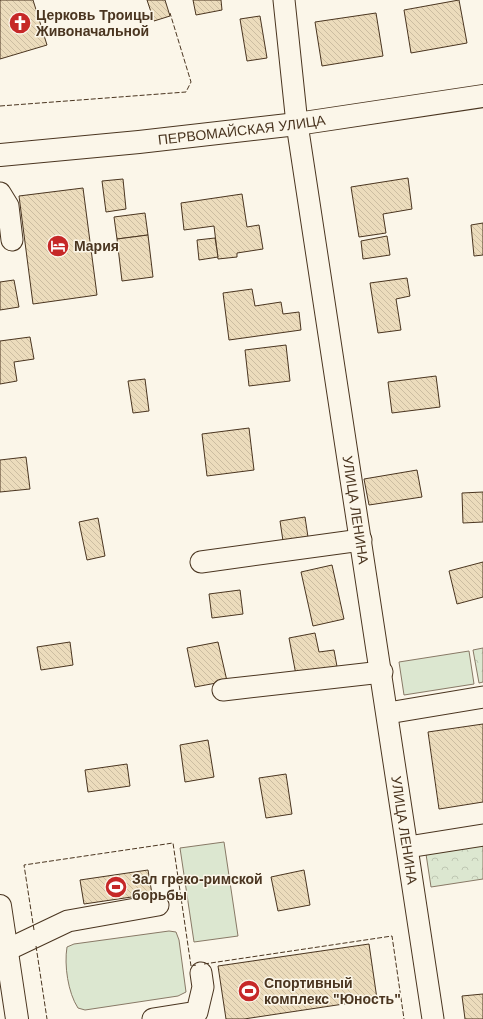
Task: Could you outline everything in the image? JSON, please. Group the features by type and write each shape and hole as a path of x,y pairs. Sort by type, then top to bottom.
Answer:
{"main road":[{"name":"ПЕРВОМАЙСКАЯ УЛИЦА","path":"0,155 139,142 297,124 483,96"},
{"path":"0,906 17,1019"}],"street":[{"name":"УЛИЦА ЛЕНИНА","path":"284,0 297,124 362,540 433,1019"},
{"path":"0,193 8,206 12,240"},
{"path":"202,562 362,540"},
{"path":"223,690 382,672"},
{"path":"388,713 483,697"},
{"path":"408,847 483,834"},
{"path":"7,950 68,921 158,905"},
{"path":"152,1019 197,1012 203,987 201,973"}],"green space":[{"path":"483,648 483,682 479,683 473,650"},
{"path":"469,651 474,684 404,695 399,662"},
{"path":"224,842 238,936 194,942 180,848"},
{"path":"483,845 483,879 431,887 426,854"},
{"path":"169,931 176,932 179,940 186,992 178,996 85,1010 78,1008 69,987 66,962 67,947 74,944"}],"building":[{"name":"Церковь Троицы Живоначальной","path":"0,0 33,0 47,45 0,59"},
{"path":"147,0 165,0 170,16 154,21"},
{"path":"193,0 221,0 222,10 196,15"},
{"path":"459,0 467,43 411,53 404,10"},
{"path":"376,13 383,56 322,66 315,22"},
{"path":"260,16 267,58 247,61 240,19"},
{"path":"408,178 412,209 383,214 386,233 359,237 351,187"},
{"path":"123,179 126,209 106,212 102,181"},
{"name":"Мария","path":"83,188 97,295 33,304 19,196"},
{"path":"242,194 247,227 259,225 263,249 237,253 237,257 218,259 214,226 184,230 181,203"},
{"path":"145,213 148,235 117,239 114,217"},
{"path":"483,223 483,255 474,256 471,225"},
{"path":"148,235 153,277 122,281 117,239"},
{"path":"387,236 390,255 363,259 361,241"},
{"path":"215,238 218,257 199,260 197,240"},
{"path":"407,278 410,296 396,299 401,330 378,333 370,283"},
{"path":"14,280 19,307 0,310 0,282"},
{"path":"252,289 255,306 281,302 283,314 299,312 301,330 229,340 223,293"},
{"path":"30,337 34,359 14,362 17,381 0,384 0,341"},
{"path":"286,345 290,381 249,386 245,350"},
{"path":"436,376 440,407 392,413 388,382"},
{"path":"145,379 149,411 133,413 128,381"},
{"path":"249,428 254,470 207,476 202,434"},
{"path":"26,457 30,489 0,492 0,460"},
{"path":"417,470 422,497 369,505 364,479"},
{"path":"483,492 483,522 463,523 462,493"},
{"path":"305,517 308,537 283,541 280,521"},
{"path":"98,518 105,556 87,560 79,522"},
{"path":"483,562 483,597 457,604 449,571"},
{"path":"332,565 344,619 313,626 301,572"},
{"path":"240,590 243,614 212,618 209,594"},
{"path":"315,633 319,652 334,650 338,672 297,680 289,638"},
{"path":"70,642 73,665 41,670 37,647"},
{"path":"218,642 227,681 195,687 187,648"},
{"path":"483,724 483,802 439,809 428,732"},
{"path":"208,740 214,777 185,782 180,745"},
{"path":"127,764 130,786 88,792 85,770"},
{"path":"286,774 292,814 266,818 259,778"},
{"name":"Зал греко-римской борьбы","path":"148,870 152,894 84,904 80,880"},
{"path":"304,870 310,905 278,911 271,877"},
{"path":"369,944 377,999 244,1019 226,1019 218,966"},
{"path":"483,994 483,1019 465,1019 462,996"}],"fence":[{"path":"0,106 186,92 191,82 170,13"},
{"path":"34,930 24,865 173,843 191,966 196,965"},
{"path":"204,964 392,936 404,1019"},
{"path":"36,946 47,1019"}],"place":[{"name":"Церковь Троицы Живоначальной","path":"20,23"},
{"name":"Мария","path":"58,246"},
{"name":"Зал греко-римской борьбы","path":"116,887"},
{"name":"Спортивный комплекс \"Юность\"","path":"249,991"}]}
